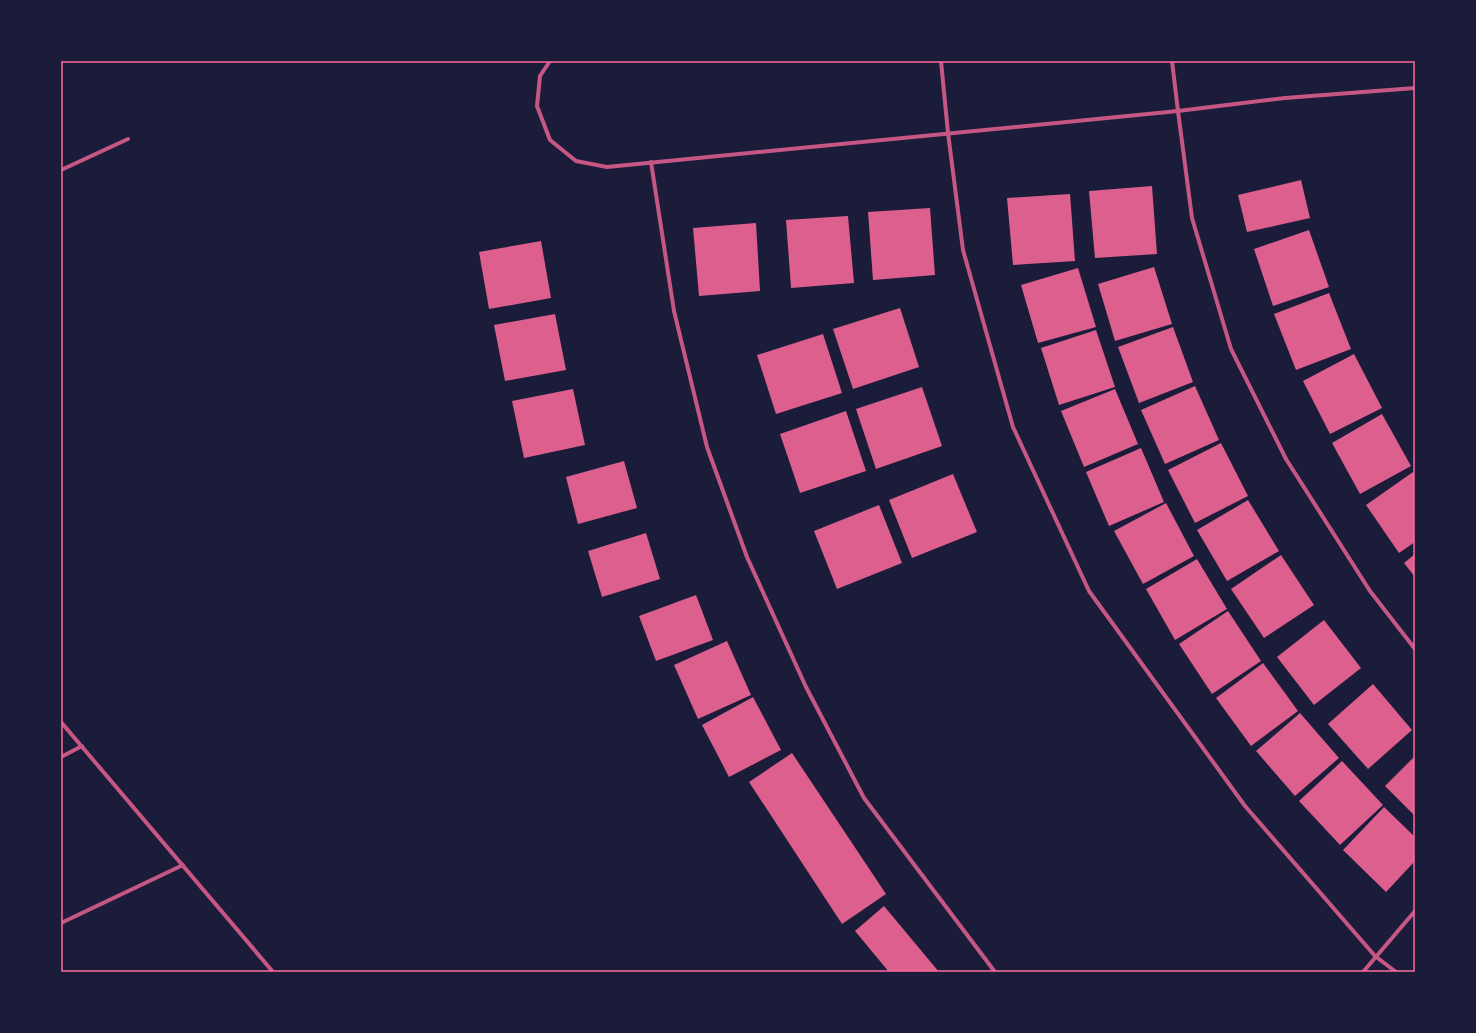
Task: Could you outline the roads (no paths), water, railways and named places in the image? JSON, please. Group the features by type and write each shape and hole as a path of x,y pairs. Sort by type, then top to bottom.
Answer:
{"street":[{"path":"550,61 540,76 537,106 550,140 576,161 607,166 1178,111 1285,98 1415,88"},
{"path":"941,61 948,134 963,250 1013,426 1089,591 1245,806 1375,956 1396,972"},
{"path":"1172,61 1192,218 1231,349 1286,459 1370,591 1415,649"},
{"path":"61,170 128,139"},
{"path":"651,162 674,312 707,448 748,556 806,687 864,798 995,972"},
{"path":"61,722 273,972"},
{"path":"61,756 82,746"},
{"path":"61,923 183,865"},
{"path":"1363,972 1375,956 1415,912"}]}
